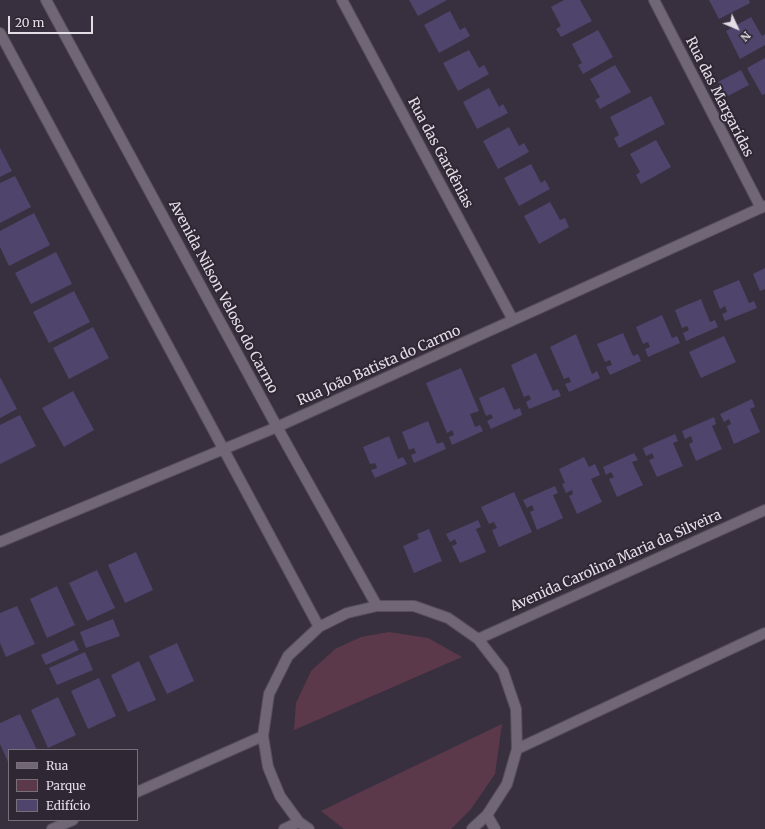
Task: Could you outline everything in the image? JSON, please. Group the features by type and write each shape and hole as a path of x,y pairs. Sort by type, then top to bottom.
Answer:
{"street":[{"name":"Avenida Nilson Veloso do Carmo","path":"46,0 277,427 377,606"},
{"name":"Rua das Gardênias","path":"342,0 513,320"},
{"name":"Rua das Margaridas","path":"654,0 763,207"},
{"path":"0,33 319,627"},
{"name":"Rua João Batista do Carmo","path":"0,542 223,448 277,427 763,207"},
{"name":"Avenida Carolina Maria da Silveira","path":"478,639 765,510"},
{"path":"309,829 299,822 280,796 268,767 263,736 269,694 288,656 319,627 347,613 377,606 414,606 448,618 478,639 503,671 516,709 517,750 507,784 488,814 472,829"},
{"path":"517,750 765,633"},
{"path":"138,792 263,736"},
{"path":"488,814 495,829"},
{"path":"52,829 71,821"},
{"path":"284,829 299,822"}],"green space":[{"path":"389,632 428,638 462,657 294,730 296,703 311,671 335,649 361,637"},
{"path":"502,724 495,774 471,809 451,829 344,829 321,811"}],"building":[{"path":"409,0 447,0 418,16"},
{"path":"564,0 580,0 592,21 561,37 556,29 561,26 551,7"},
{"path":"709,0 749,0 750,3 719,19"},
{"path":"450,11 460,30 465,27 470,36 439,53 424,25"},
{"path":"751,17 762,36 765,34 765,45 740,59 726,31"},
{"path":"598,30 613,57 583,74 578,65 582,63 572,44"},
{"path":"469,50 479,68 484,65 489,74 458,91 443,63"},
{"path":"765,58 765,94 762,95 747,68"},
{"path":"615,65 631,92 600,109 595,100 600,97 590,79"},
{"path":"741,70 749,85 726,97 718,82"},
{"path":"489,88 499,107 503,104 508,113 477,129 463,102"},
{"path":"651,96 665,124 619,148 614,138 619,135 610,117"},
{"path":"509,127 519,146 524,143 529,152 498,169 483,141"},
{"path":"656,140 671,167 641,184 636,175 640,172 630,154"},
{"path":"0,148 12,171 0,177"},
{"path":"531,164 541,183 545,180 550,189 519,206 504,178"},
{"path":"15,176 31,207 0,223 0,183"},
{"path":"550,202 560,220 565,218 569,227 539,244 524,216"},
{"path":"34,213 50,245 9,266 0,247 0,231"},
{"path":"56,252 72,284 31,304 15,273"},
{"path":"765,268 765,289 760,291 753,274"},
{"path":"739,280 749,303 754,301 757,308 725,321 722,314 727,312 725,306 720,309 713,291"},
{"path":"74,291 90,322 49,343 33,312"},
{"path":"701,299 710,322 715,320 718,327 686,341 683,333 689,330 687,326 682,328 675,310"},
{"path":"662,315 672,338 677,336 680,343 648,357 645,349 650,347 648,342 643,344 636,327"},
{"path":"93,327 109,358 69,379 53,348"},
{"path":"623,333 633,356 638,354 641,361 610,375 606,367 612,365 610,360 605,362 597,344"},
{"path":"576,334 592,374 597,371 600,378 569,392 565,384 571,382 569,377 564,379 550,347"},
{"path":"724,336 736,362 701,378 689,352"},
{"path":"536,353 553,391 558,389 561,396 529,409 526,402 531,399 529,395 524,397 511,365"},
{"path":"461,368 479,411 470,414 475,427 480,425 483,431 452,445 449,437 454,435 452,430 447,433 426,383"},
{"path":"0,377 17,409 0,418"},
{"path":"504,387 514,410 520,408 522,415 491,429 487,421 493,418 491,414 486,416 479,398"},
{"path":"73,391 94,430 64,447 42,408"},
{"path":"752,399 755,407 750,409 760,432 734,444 727,426 731,424 729,419 724,422 720,414"},
{"path":"20,415 36,446 0,464 0,425"},
{"path":"714,417 716,424 712,426 722,449 696,461 689,444 693,442 691,436 685,439 682,431"},
{"path":"428,421 437,444 443,442 446,449 414,463 411,455 416,453 414,448 409,450 402,432"},
{"path":"675,434 678,441 673,443 683,466 657,477 649,460 654,458 652,453 646,456 643,448"},
{"path":"389,436 398,459 403,457 407,464 375,478 371,470 377,468 375,463 370,464 363,447"},
{"path":"634,453 638,460 632,462 643,485 617,497 609,479 614,477 611,472 606,475 603,467"},
{"path":"584,457 589,467 595,464 600,475 591,479 602,502 577,514 569,496 573,494 572,490 566,493 562,484 565,483 559,469"},
{"path":"555,486 558,493 553,495 563,518 537,530 530,512 534,510 532,505 527,508 523,500"},
{"path":"514,492 532,532 499,547 492,530 497,528 494,522 489,524 481,507"},
{"path":"478,520 481,527 476,529 486,552 460,563 452,546 457,544 455,539 450,542 446,534"},
{"path":"429,529 442,561 414,573 403,546 419,539 417,534"},
{"path":"136,552 153,590 125,603 108,565"},
{"path":"97,570 115,608 87,621 69,583"},
{"path":"57,586 75,625 47,638 30,599"},
{"path":"17,606 35,644 6,657 0,643 0,613"},
{"path":"113,619 120,636 86,648 80,632"},
{"path":"74,640 79,650 46,665 41,655"},
{"path":"177,643 194,681 167,694 149,656"},
{"path":"85,652 93,670 57,685 49,668"},
{"path":"139,661 156,700 128,712 111,675"},
{"path":"99,678 116,716 88,729 71,691"},
{"path":"58,697 76,735 48,748 31,710"},
{"path":"20,714 37,749 8,749 8,762 0,744 0,723"}]}
